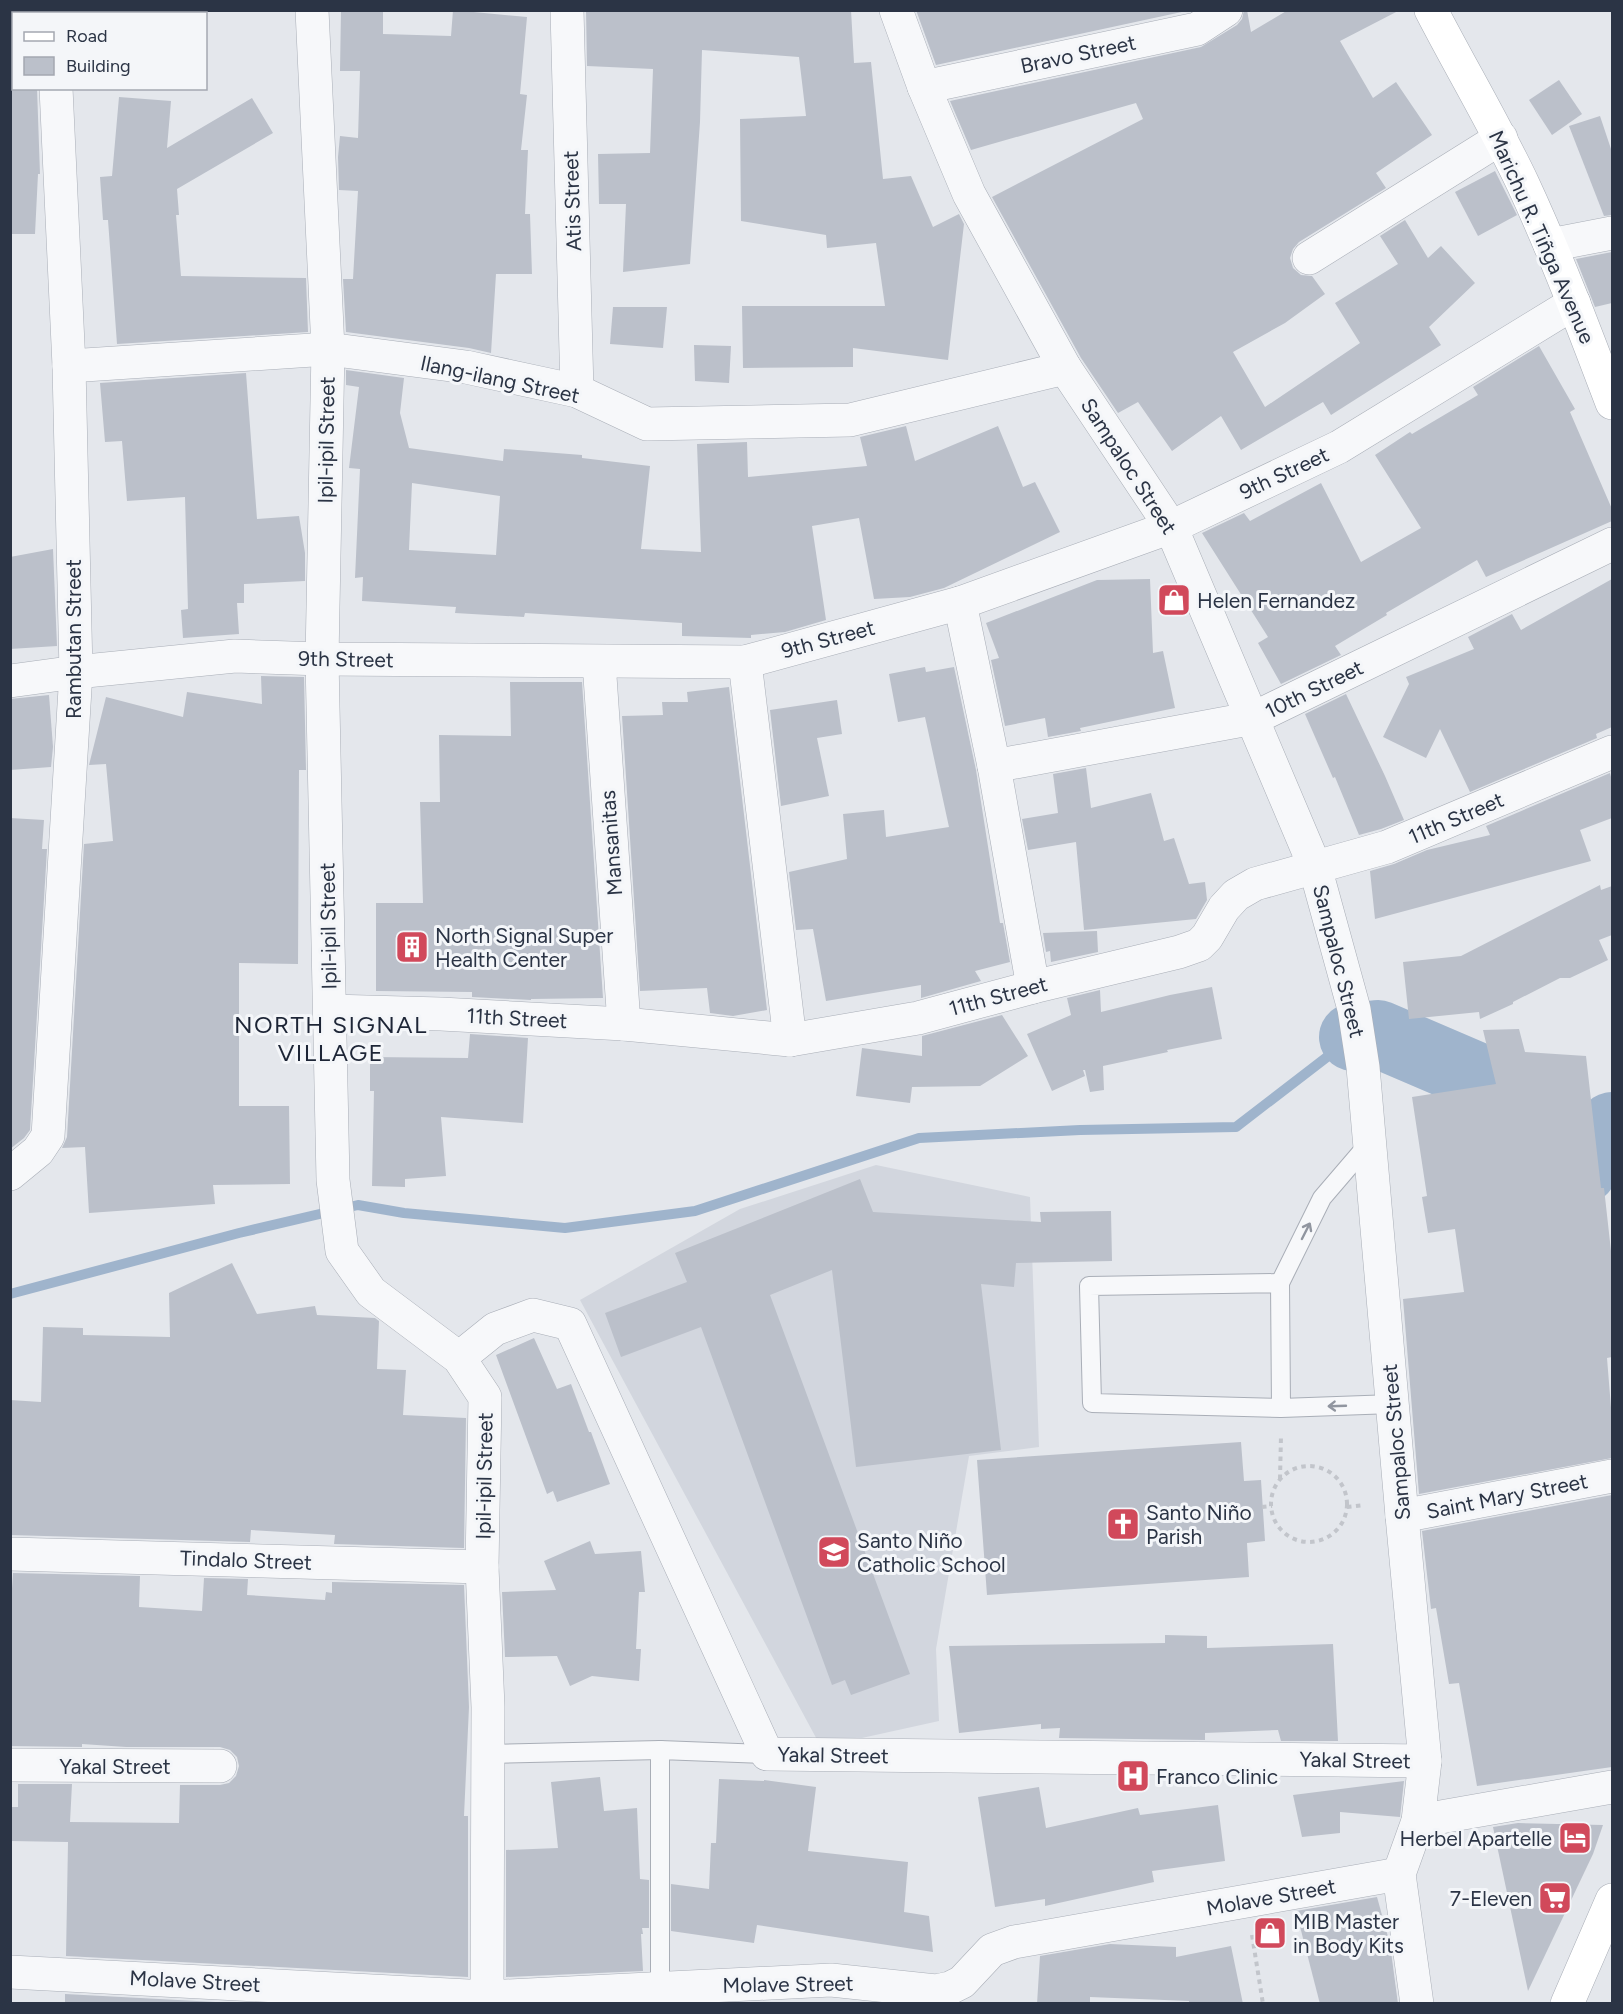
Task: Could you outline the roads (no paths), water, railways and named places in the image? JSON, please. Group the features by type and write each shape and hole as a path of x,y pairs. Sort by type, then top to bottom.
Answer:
{"main road":[{"name":"Marichu R. Tiñga Avenue","path":"1431,10 1500,138 1550,245 1612,403"},
{"path":"1567,2004 1612,1899"}],"street":[{"name":"Ipil-ipil Street","path":"312,10 328,349 322,659 333,1180 342,1251 371,1292 459,1358 485,1396 482,1567 488,1754 487,1997"},
{"name":"Atis Street","path":"567,10 577,391"},
{"name":"Sampaloc Street","path":"896,10 924,87 969,194 1065,368 1171,527 1316,867 1354,1008 1363,1067 1425,1761 1418,1821 1399,1874 1417,2004"},
{"name":"Bravo Street","path":"924,87 1197,29 1226,10"},
{"name":"Rambutan Street","path":"10,1174 38,1151 48,1136 76,672 69,366 56,90"},
{"path":"1309,258 1500,138"},
{"path":"1550,245 1612,233"},
{"name":"9th Street","path":"10,681 235,656 322,659 745,662 960,603 1171,527 1339,447 1574,303"},
{"name":"Ilang-ilang Street","path":"69,366 328,349 466,367 577,391 647,424 850,420 1065,368"},
{"name":"10th Street","path":"994,766 1254,718 1612,544"},
{"path":"960,603 994,766 1033,987"},
{"name":"Mansanitas","path":"598,662 624,1024"},
{"path":"745,662 790,1040"},
{"name":"11th Street","path":"330,1011 441,1014 624,1024 790,1040 918,1018 1200,945 1224,908 1236,895 1255,884 1387,847 1612,752"},
{"name":"Yakal Street","path":"459,1358 495,1329 533,1315 570,1324 767,1754 1425,1761"},
{"name":"Saint Mary Street","path":"1402,1516 1612,1476"},
{"name":"Tindalo Street","path":"10,1554 482,1567"},
{"name":"Yakal Street","path":"10,1765 220,1766"},
{"path":"1418,1821 1612,1787"},
{"name":"Molave Street","path":"10,1972 487,1997 831,1980 936,1991 962,1982 992,1950 1014,1942 1399,1874"}],"lane":[{"path":"1281,1408 1280,1283 1322,1198 1370,1142"},
{"path":"1280,1283 1089,1286 1092,1403 1281,1408 1393,1404"},
{"path":"488,1754 660,1750 767,1754"},
{"path":"660,1750 660,1988"}],"waterway":[{"path":"1353,1037 1378,1034 1483,1079 1491,1108 1524,1162 1557,1179 1583,1170 1612,1126"},
{"path":"10,1294 239,1233 358,1205 404,1213 565,1228 695,1211 919,1138 1080,1130 1236,1127 1353,1037"}],"place":[{"name":"Helen Fernandez","path":"1174,600"},
{"name":"North Signal Super Health Center","path":"412,947"},
{"name":"Santo Niño Parish","path":"1123,1524"},
{"name":"Santo Niño Catholic School","path":"834,1552"},
{"name":"Franco Clinic","path":"1133,1776"},
{"name":"Herbel Apartelle","path":"1575,1838"},
{"name":"7-Eleven","path":"1555,1898"},
{"name":"MIB Master in Body Kits","path":"1270,1933"}],"district":[{"name":"NORTH SIGNAL VILLAGE","path":"331,1038"}]}
